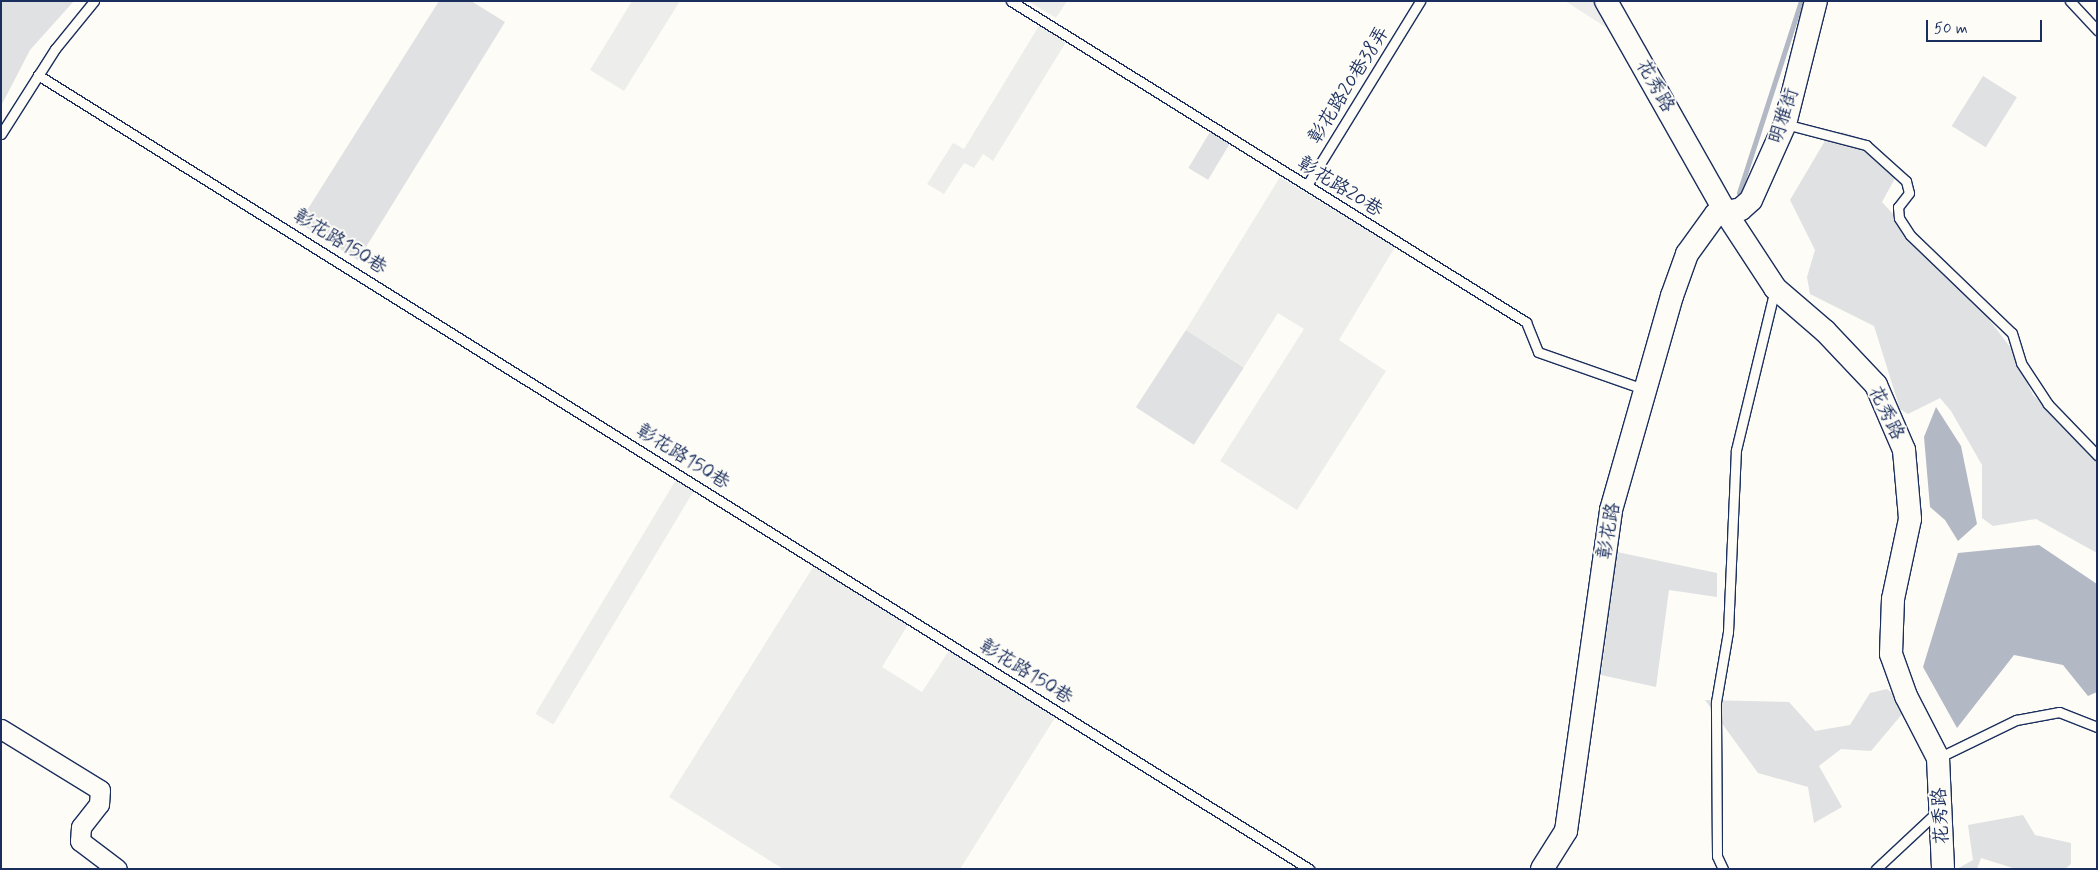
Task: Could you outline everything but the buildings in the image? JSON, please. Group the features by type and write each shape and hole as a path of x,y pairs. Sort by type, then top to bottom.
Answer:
{"street":[{"name":"花秀路","path":"1606,1 1726,213 1775,288 1825,331 1876,385 1904,450 1910,518 1893,599 1891,654 1906,696 1938,758 1942,807 1943,869"},
{"name":"明雅街","path":"1726,213 1741,209 1750,200 1785,124 1816,1"},
{"name":"彰花路","path":"1542,869 1566,831 1611,510 1682,264 1716,214 1726,213"},
{"path":"1,730 100,790 99,804 81,827 80,841 117,869"}],"lane":[{"path":"1,134 38,75 94,1"},
{"name":"彰花路20巷","path":"1011,1 1526,322 1538,352 1646,390"},
{"name":"彰花路20巷38弄","path":"1307,186 1420,1"},
{"path":"2070,1 2097,30"},
{"name":"彰花路150巷","path":"38,75 1309,869"},
{"path":"1785,124 1866,145 1906,181 1909,193 1899,213 1910,236 2012,333 2021,363 2048,404 2097,455"},
{"path":"1722,869 1717,856 1716,702 1728,632 1736,450 1775,288"},
{"path":"1938,758 2016,720 2059,712 2097,727"},
{"path":"1876,869 1942,807"}],"shaded area":[{"path":"1,1 74,1 30,50 1,106"},
{"path":"439,1 471,1 505,22 358,260 299,223"},
{"path":"632,1 680,1 624,91 590,70"},
{"path":"1028,1 1067,1 1056,18"},
{"path":"1565,1 1593,1 1609,24 1607,28"},
{"path":"1040,24 1066,42 993,161 983,154 974,168 964,163 944,194 927,184 953,143 964,149"},
{"path":"1983,76 2017,97 1986,147 1952,126"},
{"path":"1210,132 1230,144 1208,180 1188,168"},
{"path":"1842,132 1858,137 1899,171 1882,202 1988,318 2010,347 2033,395 2097,457 2097,553 2036,519 1993,526 1982,518 1982,465 1951,411 1940,398 1908,414 1900,409 1874,326 1810,294 1807,277 1815,250 1790,200 1829,134"},
{"path":"1280,177 1395,247 1339,340 1386,371 1297,510 1220,461 1304,329 1278,313 1244,367 1186,330"},
{"path":"1186,330 1244,368 1194,445 1136,407"},
{"path":"1936,407 1961,446 1977,524 1958,541 1945,520 1930,507 1924,437"},
{"path":"677,478 695,489 553,725 535,714"},
{"path":"2039,545 2097,584 2097,692 2088,696 2063,665 2014,655 1957,728 1923,667 1958,553"},
{"path":"1617,552 1717,573 1717,597 1669,590 1656,687 1601,675"},
{"path":"815,564 909,623 882,667 922,692 950,649 1056,716 960,869 783,869 669,797"},
{"path":"1887,689 1908,707 1871,751 1841,749 1819,766 1842,807 1814,823 1808,787 1758,773 1705,700 1789,702 1815,731 1850,725 1870,693"},
{"path":"2023,815 2035,835 2071,843 2071,864 2065,869 2016,869 1981,858 1977,869 1957,869 1973,860 1968,825"}],"waterway":[{"path":"1739,193 1801,1"}]}
